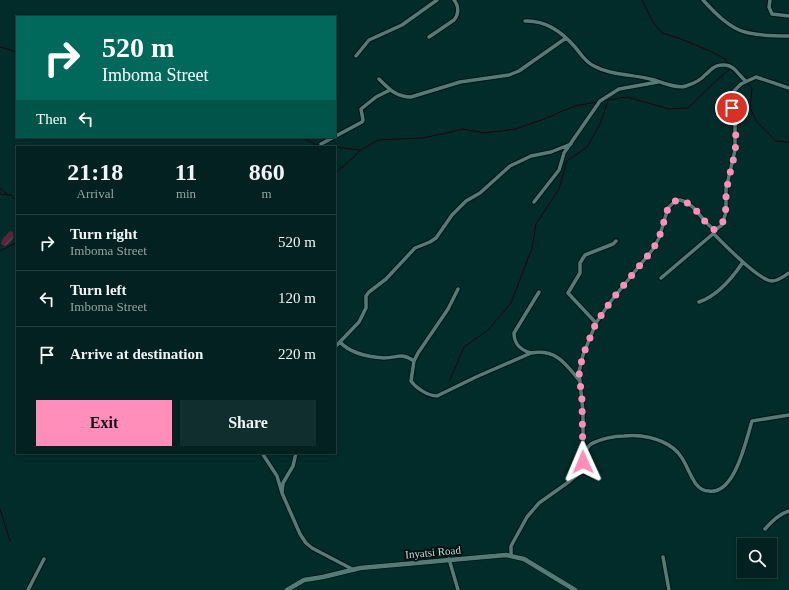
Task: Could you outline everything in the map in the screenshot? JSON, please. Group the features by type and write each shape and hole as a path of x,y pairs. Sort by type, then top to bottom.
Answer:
{"street":[{"path":"356,56 369,40 402,25 438,0"},
{"path":"429,37 454,20 456,17 457,6 454,0"},
{"path":"703,0 730,24 744,32 760,35 789,36"},
{"path":"770,0 769,7 772,14 789,16"},
{"path":"525,21 549,26 566,38 586,62 611,72 658,82 686,86 701,79 712,67 727,65 744,82"},
{"path":"379,79 390,90 398,95 403,97 411,97 460,82 509,75 519,71 566,38"},
{"path":"661,278 722,225 726,212 726,189 735,150 735,122 732,97 734,91 744,82 756,77 789,88"},
{"path":"534,202 559,170 564,153 600,101 619,90 658,82"},
{"path":"336,136 362,122 363,117 361,109 376,97 390,90"},
{"path":"322,144 333,138"},
{"path":"336,346 359,322 366,308 366,296 369,292 386,280 415,248 436,238 452,215 466,201 480,193 510,166 531,156 551,152 571,144"},
{"path":"511,555 511,546 527,517 539,503 577,475 583,462 583,406 580,364 596,323 611,301 653,249 659,238 668,208 680,200 692,206 714,232 743,262 768,280 773,281 780,279 789,273"},
{"path":"596,323 568,293 580,273 580,263 585,255 613,244 616,241"},
{"path":"699,302 705,300 716,292 743,262"},
{"path":"458,289 448,309 420,349 414,361 411,382 416,387 433,396 437,396 531,353 538,352 554,355 566,364 580,380"},
{"path":"531,353 524,351 516,344 514,333 539,292"},
{"path":"340,342 349,350 356,352 385,358 404,356 414,361"},
{"path":"583,453 591,444 601,440 619,436 634,435 648,437 674,449 682,458 697,485 704,491 713,492 720,490 729,482 743,451 752,421 789,415"},
{"path":"263,454 277,476 282,493 300,534 306,543 312,548 354,570"},
{"path":"282,493 283,483 293,466 296,454"},
{"path":"765,529 776,518 789,511"},
{"name":"Inyatsi Road","path":"287,590 304,580 354,570 449,559 511,555 524,560 567,588 575,590"},
{"path":"663,557 669,590"},
{"path":"28,590 44,559"},
{"path":"449,559 458,590"}],"shaded area":[{"path":"10,231 13,232 12,240 6,246 2,245 1,243 3,238"}],"waterway":[{"path":"642,0 653,22 662,33 710,51 725,59 728,64"},
{"path":"0,47 16,52"},
{"path":"729,67 740,77"},
{"path":"602,101 627,97 669,109 688,108 730,69"},
{"path":"747,83 752,88 750,107 756,121 776,141 789,142"},
{"path":"450,380 464,347 488,330 511,303 532,248 536,224 559,189 567,161 587,147 600,124 608,101"},
{"path":"336,172 361,150 378,140 422,138 462,129 484,133 516,129 574,106 597,102"},
{"path":"303,138 317,145 326,146"},
{"path":"336,147 360,150"},
{"path":"0,188 7,194"},
{"path":"0,194 11,195 16,200"},
{"path":"0,251 14,244 16,241"},
{"path":"0,509 10,541"}],"route":[{"path":"583,462 583,412 579,372 583,355 596,323 632,273 653,249 659,238 668,208 675,201 680,200 692,206 707,224 715,230 722,225 726,212 726,189 735,150 735,122 732,108"}]}
